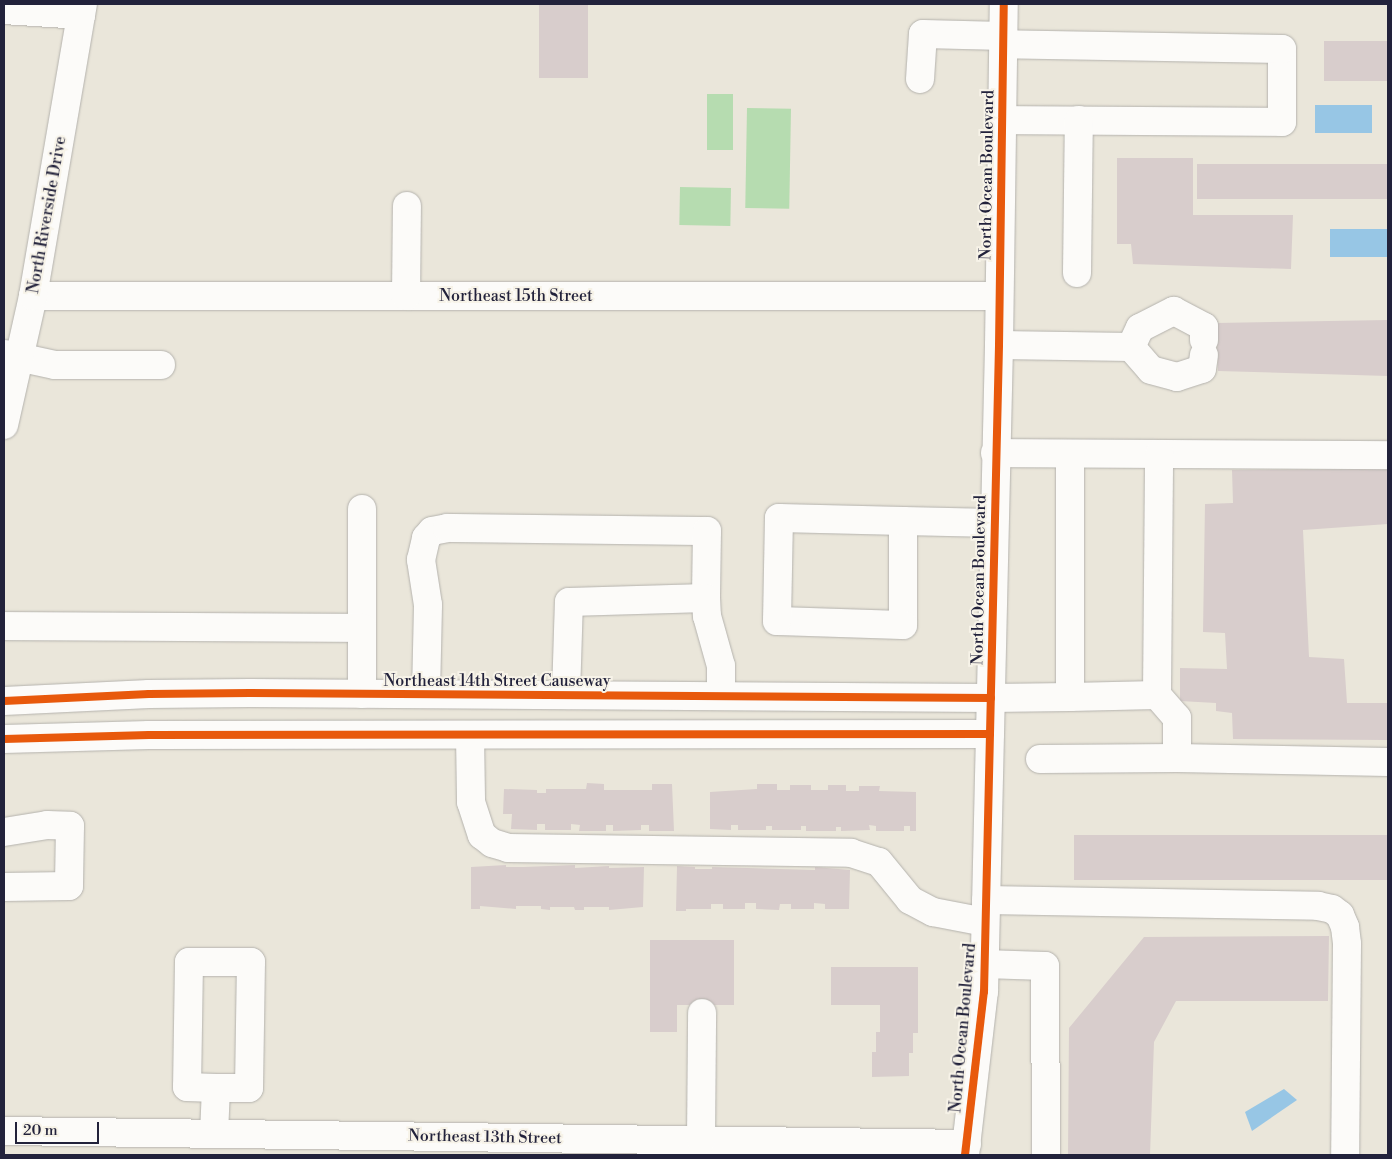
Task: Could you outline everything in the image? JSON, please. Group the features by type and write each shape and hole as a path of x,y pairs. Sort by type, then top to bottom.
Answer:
{"main road":[{"name":"North Ocean Boulevard","path":"966,1150 984,992 994,523 1000,345 999,296 1004,4"},
{"path":"4,10 82,9"},
{"name":"North Riverside Drive","path":"4,425 12,356 33,296 82,9"},
{"path":"920,79 923,34 1004,40 1282,49 1282,122 1002,120"},
{"path":"1077,273 1079,120"},
{"path":"406,296 408,206"},
{"name":"Northeast 15th Street","path":"33,296 999,296"},
{"path":"1000,345 1131,347 1150,370 1177,377 1202,369 1204,327 1174,311 1140,328 1131,347"},
{"path":"12,356 55,365 161,365"},
{"path":"996,453 1388,455"},
{"path":"1070,454 1070,697"},
{"path":"1159,454 1157,695 1177,718 1177,758"},
{"path":"362,509 362,694"},
{"path":"904,521 903,625 777,622 779,518 994,523"},
{"path":"426,694 428,605 421,560 426,538 432,531 447,528 706,531 707,616 721,666 721,696"},
{"path":"566,695 569,602 706,598"},
{"path":"4,626 362,628"},
{"name":"Northeast 14th Street Causeway","path":"4,701 149,694 991,698 1157,695"},
{"path":"470,734 471,802 482,834 492,843 508,848 851,853 880,862 910,900 933,912 1318,906 1332,909 1340,915 1343,921 1347,944 1345,1155"},
{"path":"4,739 149,735 990,734"},
{"path":"1040,759 1177,758 1388,762"},
{"path":"4,832 47,825 70,826 69,886 4,887"},
{"path":"189,962 251,962 249,1088 216,1088 187,1087 189,962"},
{"path":"984,964 1045,966 1046,1155"},
{"path":"701,1140 702,1013"},
{"path":"214,1134 216,1088"},
{"name":"Northeast 13th Street","path":"4,1131 45,1144 187,1144 214,1134 701,1140 765,1148 966,1150"}],"green space":[{"path":"707,94 733,94 733,150 707,150"},
{"path":"747,108 791,109 789,209 745,208"},
{"path":"680,187 731,188 730,226 679,225"}],"water":[{"path":"1315,105 1372,105 1372,133 1315,133"},
{"path":"1330,229 1387,229 1387,257 1330,257"},
{"path":"1284,1089 1297,1100 1252,1131 1245,1112"}],"building":[{"path":"539,4 588,4 588,78 539,78"},
{"path":"1324,41 1388,41 1388,81 1324,81"},
{"path":"1117,158 1193,158 1193,215 1293,215 1291,269 1133,264 1131,244 1117,244"},
{"path":"1197,164 1388,164 1388,199 1197,199"},
{"path":"1388,320 1388,376 1218,371 1216,323"},
{"path":"1388,469 1388,524 1303,530 1309,657 1344,659 1347,703 1388,703 1388,740 1233,739 1232,713 1216,711 1216,703 1180,701 1180,668 1227,669 1225,633 1203,632 1205,504 1233,503 1232,470"},
{"path":"587,783 604,784 604,790 652,790 652,784 672,784 674,831 649,831 649,825 641,825 641,830 613,831 613,825 606,825 606,831 579,831 580,825 571,824 571,830 545,830 545,824 537,824 537,830 511,829 512,814 503,814 504,789 537,790 537,793 546,793 546,789 586,789"},
{"path":"757,784 777,784 777,790 790,790 790,785 811,785 811,790 828,790 828,785 846,785 846,791 859,791 859,786 880,786 879,791 916,792 916,831 910,831 910,826 904,826 904,831 876,831 876,826 869,825 870,830 841,831 841,827 836,827 836,831 806,831 806,826 801,826 801,830 772,830 772,826 766,826 766,830 738,830 738,825 731,825 731,830 710,829 710,792 757,789"},
{"path":"1074,835 1388,835 1388,880 1074,880"},
{"path":"506,865 506,867 523,867 575,865 575,868 609,866 609,868 644,867 643,907 609,910 609,907 584,907 584,910 575,910 574,907 550,907 550,910 541,909 541,906 516,906 516,909 480,906 480,909 471,909 471,867"},
{"path":"677,866 695,867 695,869 712,869 712,867 815,870 815,867 850,870 849,909 825,909 825,904 814,903 814,909 791,909 791,904 780,904 779,910 756,909 756,903 745,903 745,909 723,909 723,904 711,904 711,909 676,911"},
{"path":"1329,936 1328,1001 1176,1001 1154,1042 1150,1155 1068,1155 1069,1028 1144,937"},
{"path":"650,940 734,940 734,1005 677,1005 677,1032 650,1032"},
{"path":"831,967 918,967 918,1033 913,1033 913,1053 909,1053 909,1076 872,1077 872,1052 876,1052 876,1032 880,1032 880,1005 831,1005"}],"cycle path":[{"path":"965,1155 984,992 999,345 1004,4"},
{"path":"4,701 149,694 250,693 991,698"},
{"path":"4,739 149,735 990,734"}]}
